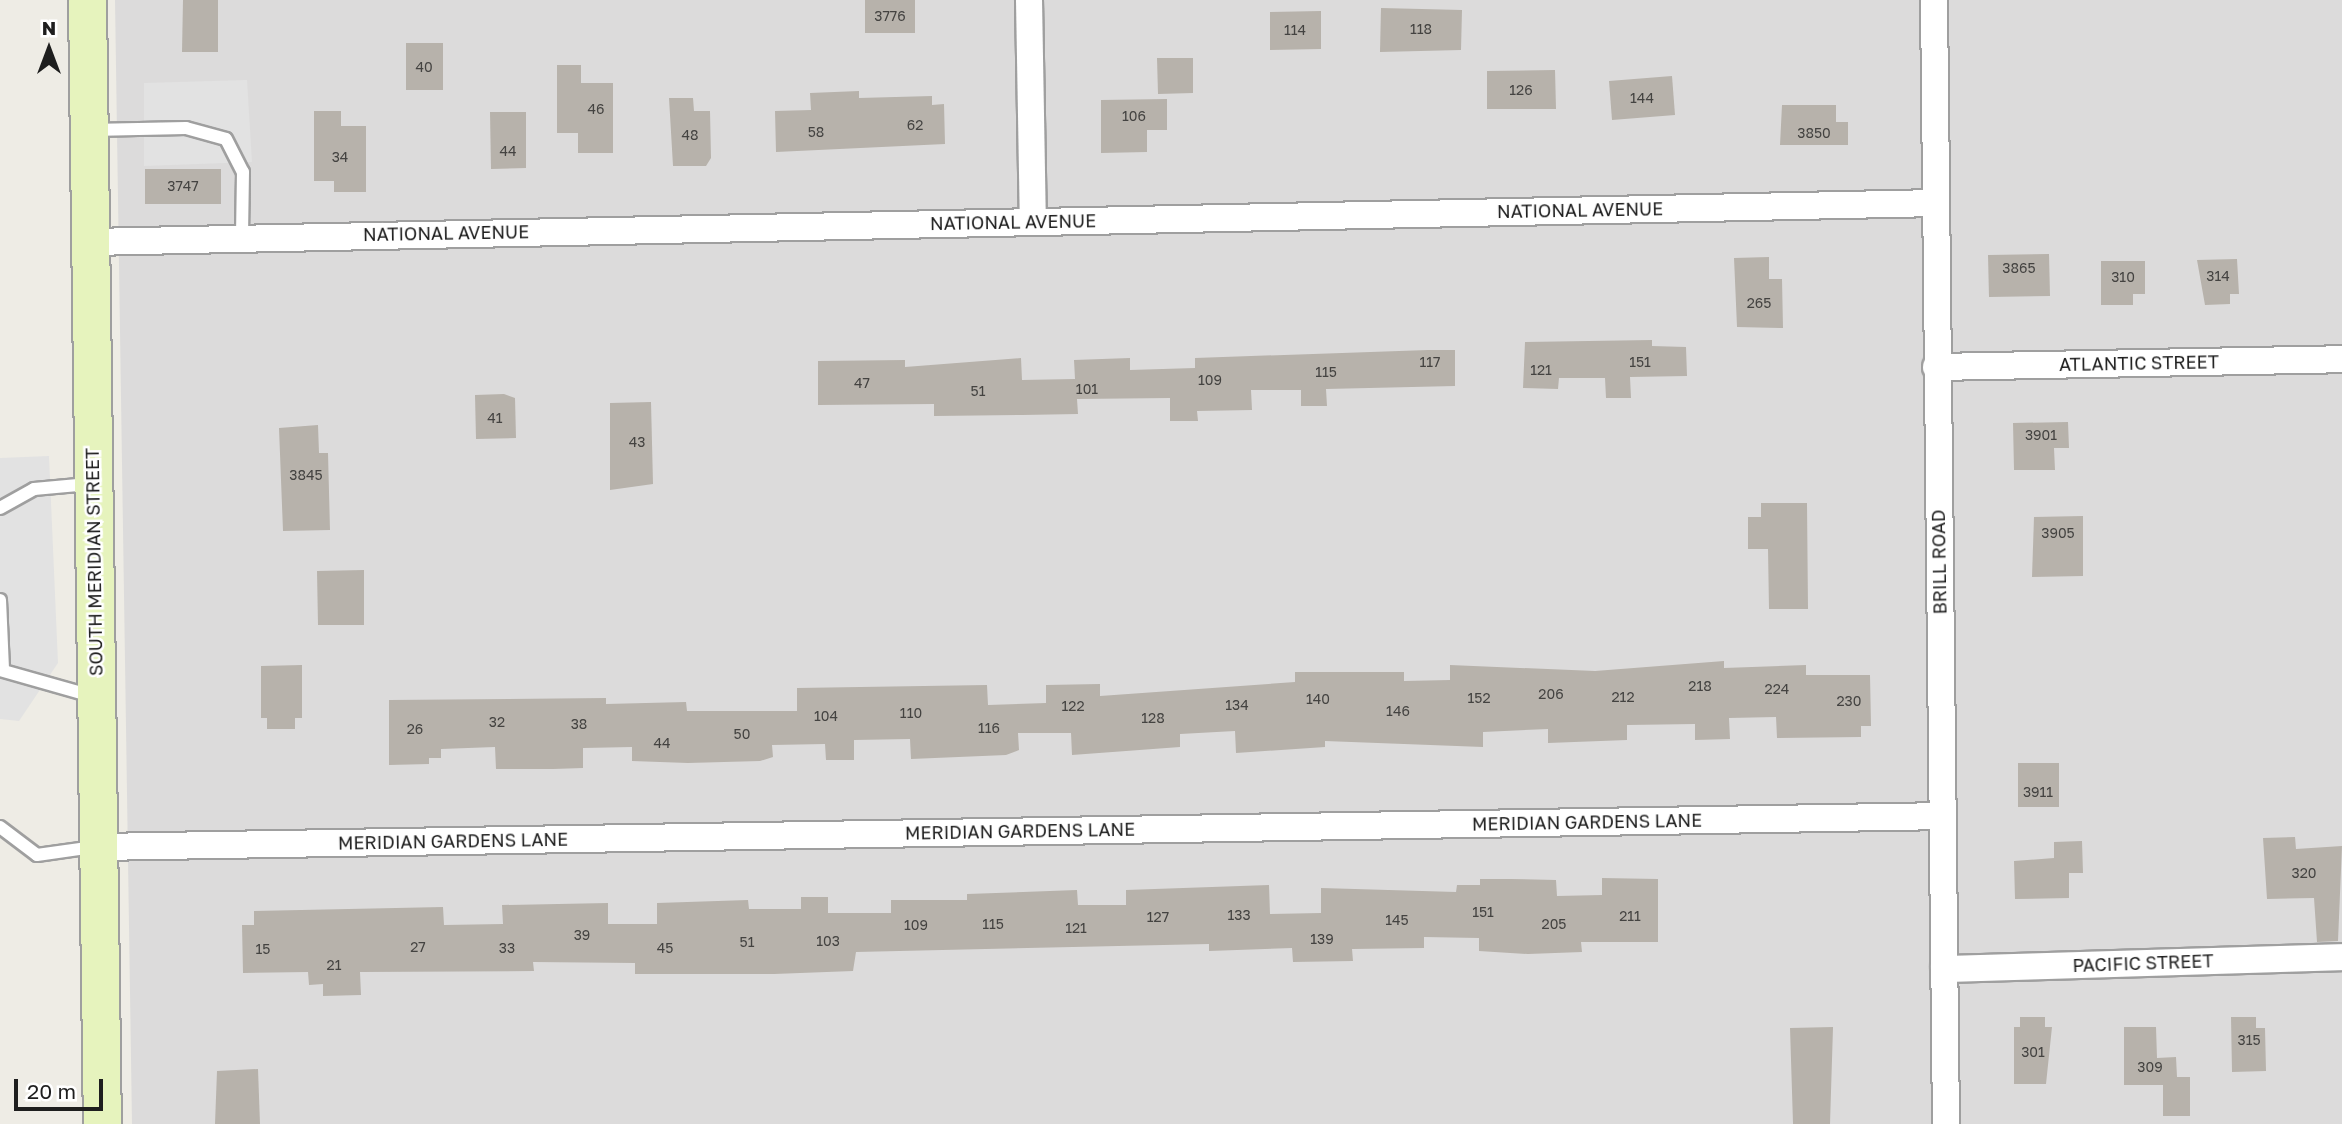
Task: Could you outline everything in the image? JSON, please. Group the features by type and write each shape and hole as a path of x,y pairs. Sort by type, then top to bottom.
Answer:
{"main road":[{"name":"SOUTH MERIDIAN STREET","path":"87,0 102,1124"}],"street":[{"path":"1029,0 1033,221"},
{"name":"BRILL ROAD","path":"1934,0 1946,1124"},
{"name":"NATIONAL AVENUE","path":"90,242 1936,203"},
{"name":"ATLANTIC STREET","path":"1936,367 2342,359"},
{"name":"MERIDIAN GARDENS LANE","path":"98,846 1942,816"},
{"name":"PACIFIC STREET","path":"1944,968 2342,957"}],"lane":[{"path":"90,130 186,128 226,139 243,172 242,238"},
{"path":"0,508 34,489 93,484"},
{"path":"0,600 2,670 96,697"},
{"path":"0,827 37,855 98,846"}],"shaded area":[{"path":"115,0 2342,0 2342,1124 132,1124"},
{"path":"247,80 252,162 144,166 144,83"},
{"path":"49,456 58,663 19,721 0,719 0,458"}],"building":[{"path":"183,0 218,0 218,52 182,52"},
{"path":"865,0 915,0 915,33 865,33"},
{"path":"1381,8 1462,10 1461,50 1380,52"},
{"path":"1321,11 1321,49 1270,50 1270,12"},
{"path":"406,43 443,43 443,90 406,90"},
{"path":"1157,58 1193,58 1193,93 1158,94"},
{"path":"557,65 581,65 581,83 613,83 613,153 578,153 578,133 557,133"},
{"path":"1555,70 1556,109 1487,109 1487,71"},
{"path":"1672,76 1675,115 1612,120 1609,81"},
{"path":"859,91 859,98 932,96 932,105 944,104 945,144 776,152 775,111 811,110 810,93"},
{"path":"669,98 693,98 694,111 710,111 711,158 706,166 673,166"},
{"path":"1167,99 1167,130 1147,130 1147,152 1101,153 1101,100"},
{"path":"1782,105 1836,105 1836,122 1848,122 1848,145 1780,145"},
{"path":"314,111 341,111 341,126 366,126 366,192 334,192 334,181 314,181"},
{"path":"490,112 526,112 526,168 491,169"},
{"path":"145,169 221,169 221,204 145,204"},
{"path":"2049,254 2050,296 1989,297 1988,255"},
{"path":"1769,257 1769,279 1782,279 1783,328 1737,327 1734,258"},
{"path":"2237,259 2239,294 2230,294 2230,304 2205,305 2197,260"},
{"path":"2101,261 2145,261 2145,294 2133,294 2133,305 2101,305"},
{"path":"1652,340 1652,346 1686,347 1687,376 1630,377 1631,398 1606,398 1605,378 1559,378 1558,389 1523,388 1525,342"},
{"path":"1455,350 1455,386 1326,389 1327,406 1301,406 1301,390 1251,390 1252,410 1197,411 1198,421 1170,421 1170,398 1077,399 1078,414 934,416 934,404 818,405 818,361 905,360 905,367 1021,358 1022,380 1075,379 1074,360 1130,358 1130,370 1195,368 1195,358"},
{"path":"504,394 515,398 516,438 476,439 475,395"},
{"path":"651,402 653,484 610,490 610,403"},
{"path":"2068,422 2069,448 2054,448 2055,470 2014,470 2013,423"},
{"path":"318,425 319,453 328,453 330,530 283,531 279,428"},
{"path":"1761,503 1807,503 1808,609 1769,609 1768,549 1748,549 1748,517 1761,517"},
{"path":"2083,516 2083,576 2032,577 2034,517"},
{"path":"364,570 364,625 318,625 317,571"},
{"path":"1724,661 1724,668 1806,665 1806,675 1870,675 1871,726 1861,726 1861,737 1777,738 1776,717 1729,718 1730,739 1695,740 1695,724 1627,725 1627,740 1548,743 1548,729 1483,732 1483,747 1325,741 1325,747 1236,753 1235,731 1180,734 1180,747 1072,755 1071,733 1018,733 1019,750 1006,755 911,759 910,739 854,740 854,760 826,760 825,744 772,745 773,757 760,761 688,763 632,761 632,747 583,748 583,768 496,769 495,747 441,749 441,758 429,758 429,764 389,765 389,700 606,698 606,704 686,702 687,711 797,711 797,688 987,685 988,705 1046,703 1046,685 1100,684 1100,696 1295,682 1295,672 1404,672 1404,681 1450,680 1450,665 1595,671"},
{"path":"302,665 302,718 295,718 295,729 267,729 267,718 261,718 261,666"},
{"path":"2018,763 2059,763 2059,807 2018,807"},
{"path":"2295,837 2296,849 2342,846 2338,941 2317,942 2314,898 2267,899 2263,838"},
{"path":"2082,841 2083,873 2069,873 2069,898 2015,899 2014,861 2054,858 2054,842"},
{"path":"1602,878 1658,879 1658,942 1581,942 1582,952 1528,954 1479,951 1479,938 1424,937 1424,948 1352,949 1353,961 1293,962 1292,948 1209,951 1209,944 856,952 853,971 774,974 635,974 635,963 533,962 534,971 360,972 361,995 323,996 323,984 309,985 308,972 243,973 242,925 254,925 254,911 443,907 444,925 503,924 502,905 608,903 608,924 657,924 657,903 748,900 749,909 801,909 801,897 828,897 828,913 891,913 891,900 967,900 967,894 1077,890 1078,905 1126,905 1126,890 1269,885 1270,914 1321,913 1321,888 1456,892 1457,885 1480,885 1480,879 1556,880 1557,896 1602,895"},
{"path":"2020,1017 2045,1017 2045,1027 2052,1027 2046,1084 2014,1084 2014,1027 2020,1027"},
{"path":"2231,1017 2256,1017 2256,1028 2265,1028 2266,1071 2232,1072"},
{"path":"1833,1027 1830,1124 1793,1124 1790,1028"},
{"path":"2124,1027 2156,1027 2157,1058 2176,1057 2177,1077 2190,1077 2190,1116 2163,1116 2163,1085 2124,1085"},
{"path":"258,1069 260,1124 215,1124 217,1071"}]}
